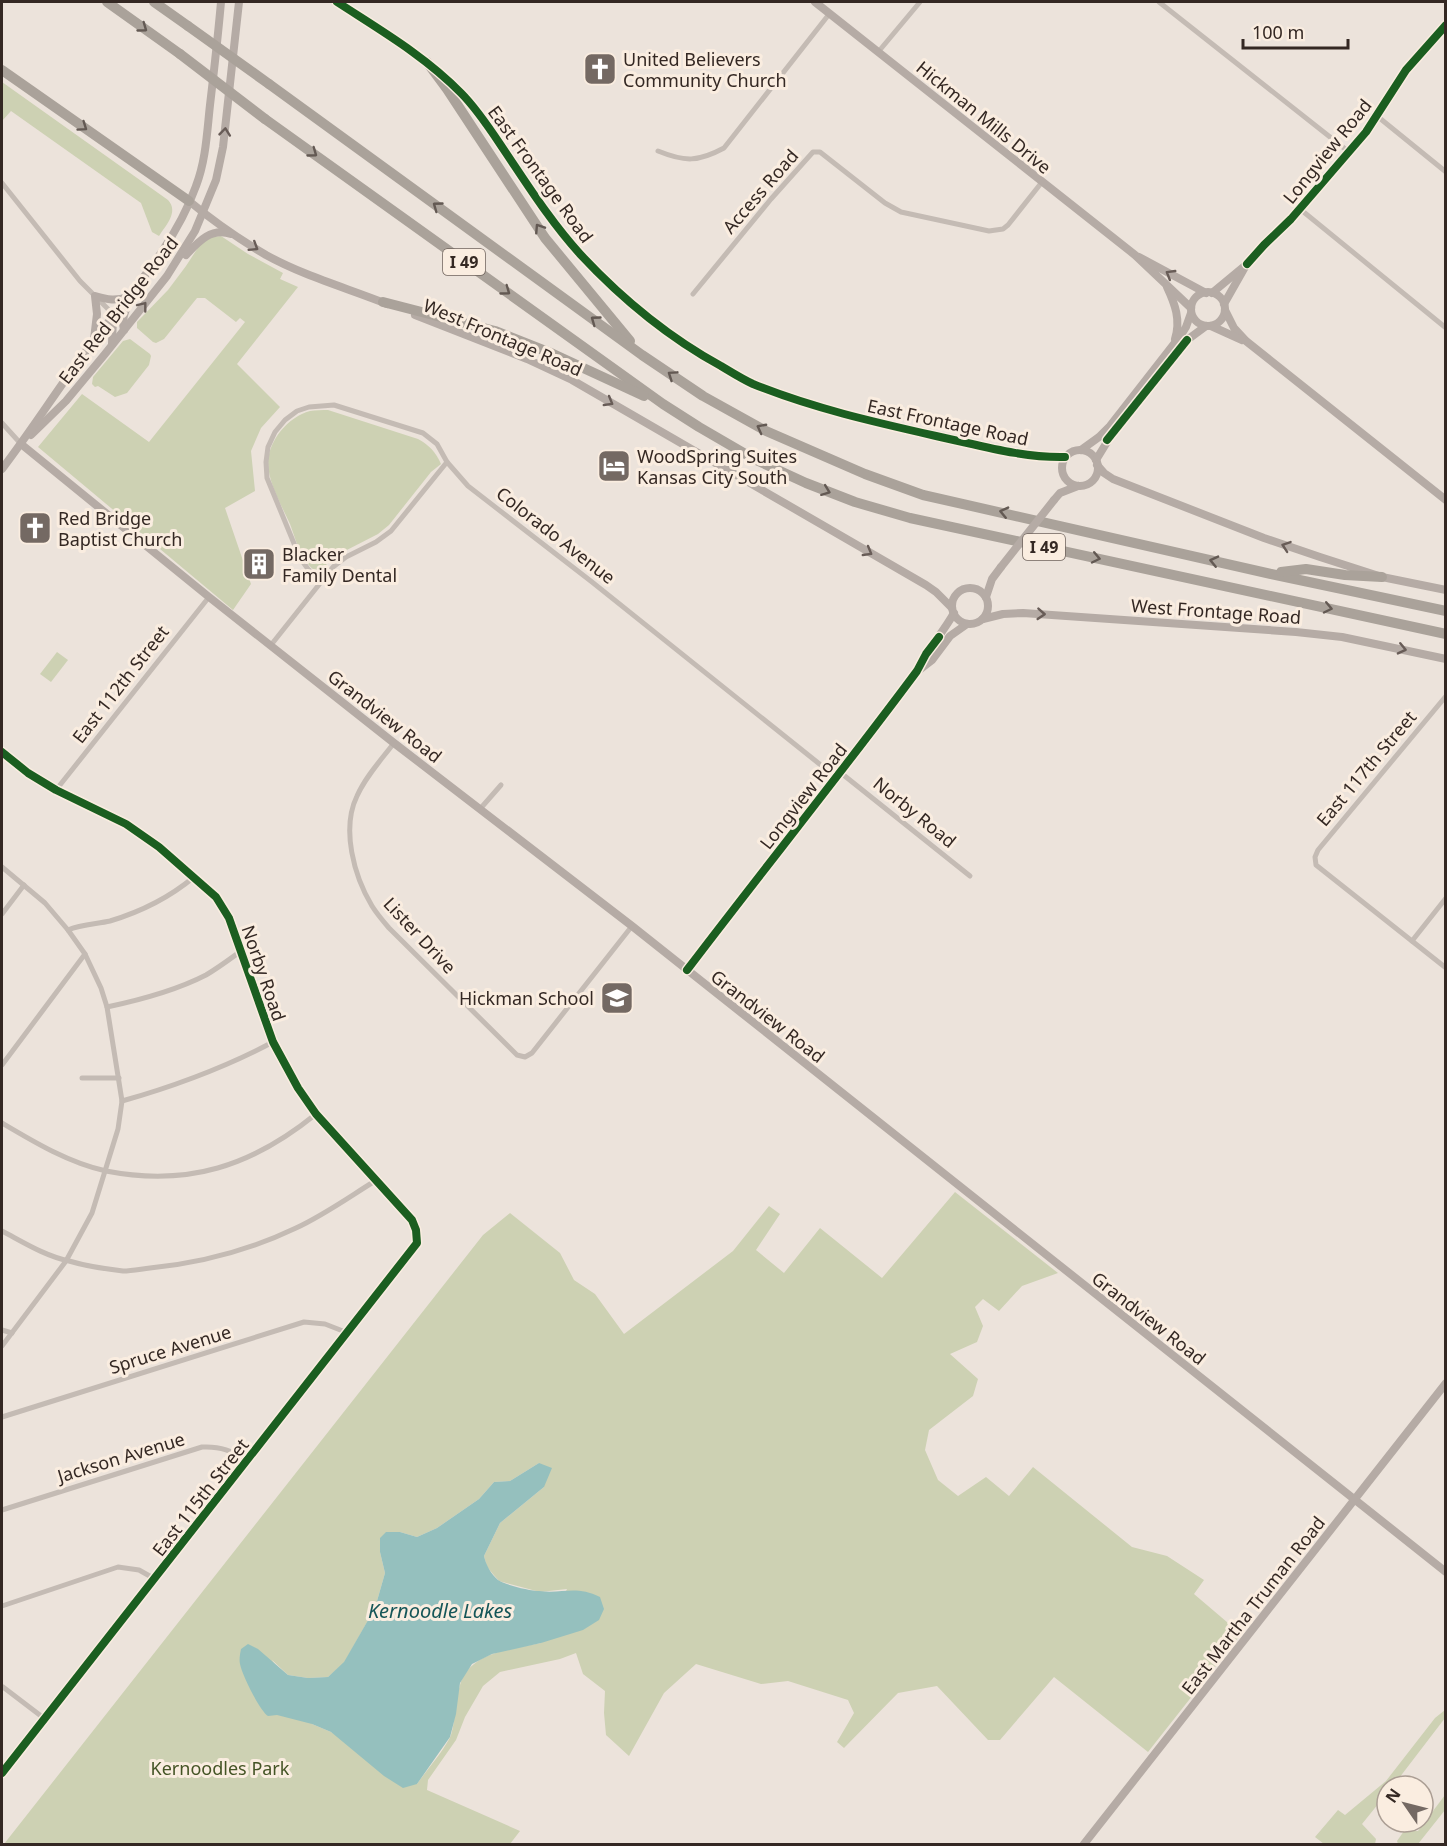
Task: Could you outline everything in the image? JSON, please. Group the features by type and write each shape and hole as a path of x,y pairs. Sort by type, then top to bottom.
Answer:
{"highway":[{"name":"I 49","path":"107,2 663,404 754,459 806,483 910,518 1446,634"},
{"name":"I 49","path":"154,2 642,355 703,396 766,431 865,474 923,495 1446,611"},
{"path":"2,60 35,94"},
{"path":"427,62 447,88 545,238 642,355"},
{"path":"2,70 189,201"},
{"path":"382,302 495,331 553,354 663,404"},
{"path":"1271,574 1306,569 1345,575 1382,577"}],"main road":[{"name":"East Red Bridge Road","path":"2,469 94,340 168,245 197,185 205,152 221,2"},
{"name":"East Red Bridge Road","path":"21,444 66,401 112,345 181,256 195,231 216,180 223,147 239,2"},
{"name":"East Frontage Road","path":"337,2 427,62 462,94 486,124 549,218 578,252 636,308 669,334 710,360 750,383 792,399 872,422 1017,454 1042,458 1065,458"},
{"name":"Hickman Mills Drive","path":"815,2 1135,255 1191,310"},
{"name":"Longview Road","path":"1224,307 1247,264 1300,209 1366,132 1406,70 1446,25"},
{"name":"West Frontage Road","path":"189,201 234,235 267,255 337,286 527,359 572,380 926,585 936,592 953,611"},
{"path":"166,276 204,237 223,231 234,235"},
{"name":"Hickman Mills Drive","path":"1135,255 1209,293"},
{"name":"Longview Road","path":"1209,293 1247,264"},
{"path":"1164,283 1173,298 1177,312 1177,331 1173,345"},
{"path":"124,330 123,316 135,288"},
{"path":"986,597 977,589 971,588 959,592 955,596 953,611 957,618 967,624 978,623 983,619 989,609 986,597 992,579 1057,496 1065,458 1100,437 1110,426 1186,327 1195,298 1209,293 1221,299 1234,328 1246,341 1446,500"},
{"path":"94,340 97,314 95,296 107,300 128,297"},
{"path":"1057,496 1092,482 1097,471 1096,463 1115,429 1187,340 1220,321 1224,307"},
{"path":"1191,310 1196,322 1246,341"},
{"path":"112,345 113,317"},
{"name":"Grandview Road","path":"21,444 209,597 632,926 1446,1572"},
{"path":"1081,450 1087,452 1104,474 1264,538 1382,577 1446,590"},
{"path":"1063,474 1070,483 1081,486"},
{"path":"977,589 992,579"},
{"name":"Longview Road","path":"687,970 917,671 926,654 943,632 953,611"},
{"name":"West Frontage Road","path":"983,619 1004,614 1023,613 1296,632 1342,637 1446,659"},
{"name":"Longview Road","path":"917,671 932,660 950,636 967,624"},
{"name":"East Martha Truman Road","path":"1084,1845 1446,1383"}],"street":[{"path":"879,51 920,2"},
{"path":"1159,2 1349,152"},
{"path":"658,151 692,160 707,157 724,148 830,13"},
{"path":"1377,116 1446,172"},
{"name":"Access Road","path":"693,294 813,152 820,152 885,203 901,212 989,231 1003,230 1042,182"},
{"path":"2,183 80,281 113,317"},
{"path":"1300,209 1446,328"},
{"name":"Colorado Avenue","path":"321,581 300,558 267,478 266,470 268,447 275,432 297,411 321,404 334,405 423,433 437,444 447,462 468,486 839,775"},
{"name":"Grandview Road","path":"2,423 21,444"},
{"path":"271,645 333,567 391,531 447,462"},
{"name":"East 112th Street","path":"56,790 209,597"},
{"name":"East 117th Street","path":"1412,941 1316,865 1315,857 1318,850 1446,696"},
{"name":"Lister Drive","path":"394,743 362,785 352,811 351,838 361,883 372,906 389,928 517,1054 525,1057 532,1053 632,926"},
{"name":"Norby Road","path":"2,752 28,773 56,790 126,824 159,847 216,897 229,918 242,951 273,1042 298,1088 316,1114 412,1220 417,1237"},
{"name":"Norby Road","path":"839,775 970,876"},
{"path":"480,809 501,784"},
{"path":"2,867 45,903 85,954 101,988 122,1101 118,1129 92,1213 66,1261 2,1346"},
{"path":"68,930 109,921 140,910 174,892 194,878"},
{"path":"2,914 24,885"},
{"path":"1446,898 1412,941 1446,968"},
{"path":"106,1008 172,990 207,975 242,951"},
{"path":"2,1065 85,954"},
{"path":"122,1101 202,1076 273,1042"},
{"path":"82,1078 119,1078"},
{"path":"2,1123 44,1148 105,1171 153,1177 201,1173 229,1166 273,1146 316,1114"},
{"path":"2,1231 27,1245 66,1261 98,1268 125,1271 171,1266 216,1257 253,1246 296,1228 330,1210 375,1181"},
{"name":"East 115th Street","path":"2,1773 416,1246 417,1237"},
{"name":"Spruce Avenue","path":"2,1417 304,1322 325,1324 348,1333"},
{"path":"2,1330 12,1334"},
{"name":"Jackson Avenue","path":"2,1510 202,1447 226,1448 247,1461"},
{"path":"2,1606 118,1568 139,1570 154,1579"},
{"path":"3,1687 45,1719"}],"green space":[{"path":"2,82 168,200 172,214 159,236 152,232 141,203 11,111 2,121"},
{"path":"221,236 283,273 280,279 298,287 237,364 280,407 261,428 251,451 255,491 225,508 251,584 233,610 38,447 82,394 149,442 245,322 240,318 236,322 205,298 197,298 164,339 156,343 137,328 137,322 168,290 201,243 212,237"},
{"path":"130,339 150,354 149,365 127,393 115,397 98,386 95,387 92,384 93,377 123,341"},
{"path":"328,410 418,439 432,449 441,464 431,472 389,525 378,534 341,553 317,572 307,563 300,550 273,486 268,462 276,438 287,424 310,411"},
{"path":"57,652 68,660 51,682 40,674"},
{"name":"Kernoodles Park","path":"955,1192 1058,1273 1022,1286 999,1311 983,1299 975,1307 983,1326 977,1342 950,1354 978,1379 973,1396 929,1430 925,1450 938,1480 958,1496 986,1477 1009,1496 1033,1467 1132,1547 1167,1556 1204,1580 1194,1594 1241,1634 1148,1752 1054,1677 1000,1740 988,1740 937,1686 898,1693 844,1748 837,1742 854,1713 848,1700 788,1681 761,1684 696,1664 664,1693 629,1756 606,1735 605,1691 583,1674 576,1653 560,1659 500,1672 483,1686 465,1717 456,1740 428,1780 427,1790 520,1831 510,1844 4,1844 483,1235 510,1213 560,1253 574,1280 595,1294 624,1334 733,1251 769,1206 780,1214 756,1250 784,1273 820,1228 882,1278","holes":["539,1463 544,1487 500,1523 484,1556 487,1567 499,1581 540,1592 567,1589 541,1643 493,1654 473,1665 465,1674 458,1691 451,1735 417,1784 331,1732 312,1724 272,1660 288,1675 308,1678 328,1677 344,1663 375,1608 385,1573 380,1552 400,1532 417,1537 437,1528 479,1499 494,1482 510,1481"]},
{"path":"1445,1710 1445,1718 1402,1774 1391,1774 1435,1718"},
{"path":"1375,1790 1375,1808 1362,1824 1376,1839 1375,1844 1324,1844 1315,1837 1338,1810 1345,1815"},
{"path":"1445,1795 1445,1810 1435,1823 1435,1808"},
{"path":"1402,1834 1426,1834 1418,1844 1398,1844 1397,1841"}],"water":[{"name":"Kernoodle Lakes","path":"539,1463 552,1468 544,1487 500,1523 484,1556 486,1563 498,1580 512,1586 548,1592 584,1591 600,1597 604,1609 599,1620 583,1630 541,1643 492,1654 472,1664 460,1683 450,1737 417,1784 403,1788 384,1776 331,1732 312,1724 277,1715 268,1716 265,1713 241,1669 241,1649 248,1644 258,1649 288,1675 308,1678 328,1677 344,1662 375,1608 385,1573 380,1552 380,1538 386,1532 400,1532 417,1537 437,1528 479,1499 494,1482 510,1481"}],"cycle path":[{"path":"337,2 417,55 461,93 483,119 549,215 580,254 646,316 701,355 753,384 820,407 1000,450 1065,457"},
{"path":"1247,264 1291,219 1366,132 1406,70 1446,25"},
{"path":"1107,440 1187,340"},
{"path":"687,970 889,709 939,637"},
{"path":"2,752 28,773 56,790 126,824 159,847 216,897 229,918 273,1042 298,1088 316,1114 412,1220 417,1243 2,1773"}],"place":[{"name":"United Believers Community Church","path":"600,69"},
{"name":"WoodSpring Suites Kansas City South","path":"614,466"},
{"name":"Red Bridge Baptist Church","path":"35,528"},
{"name":"Blacker Family Dental","path":"259,564"},
{"name":"Hickman School","path":"617,998"}]}
